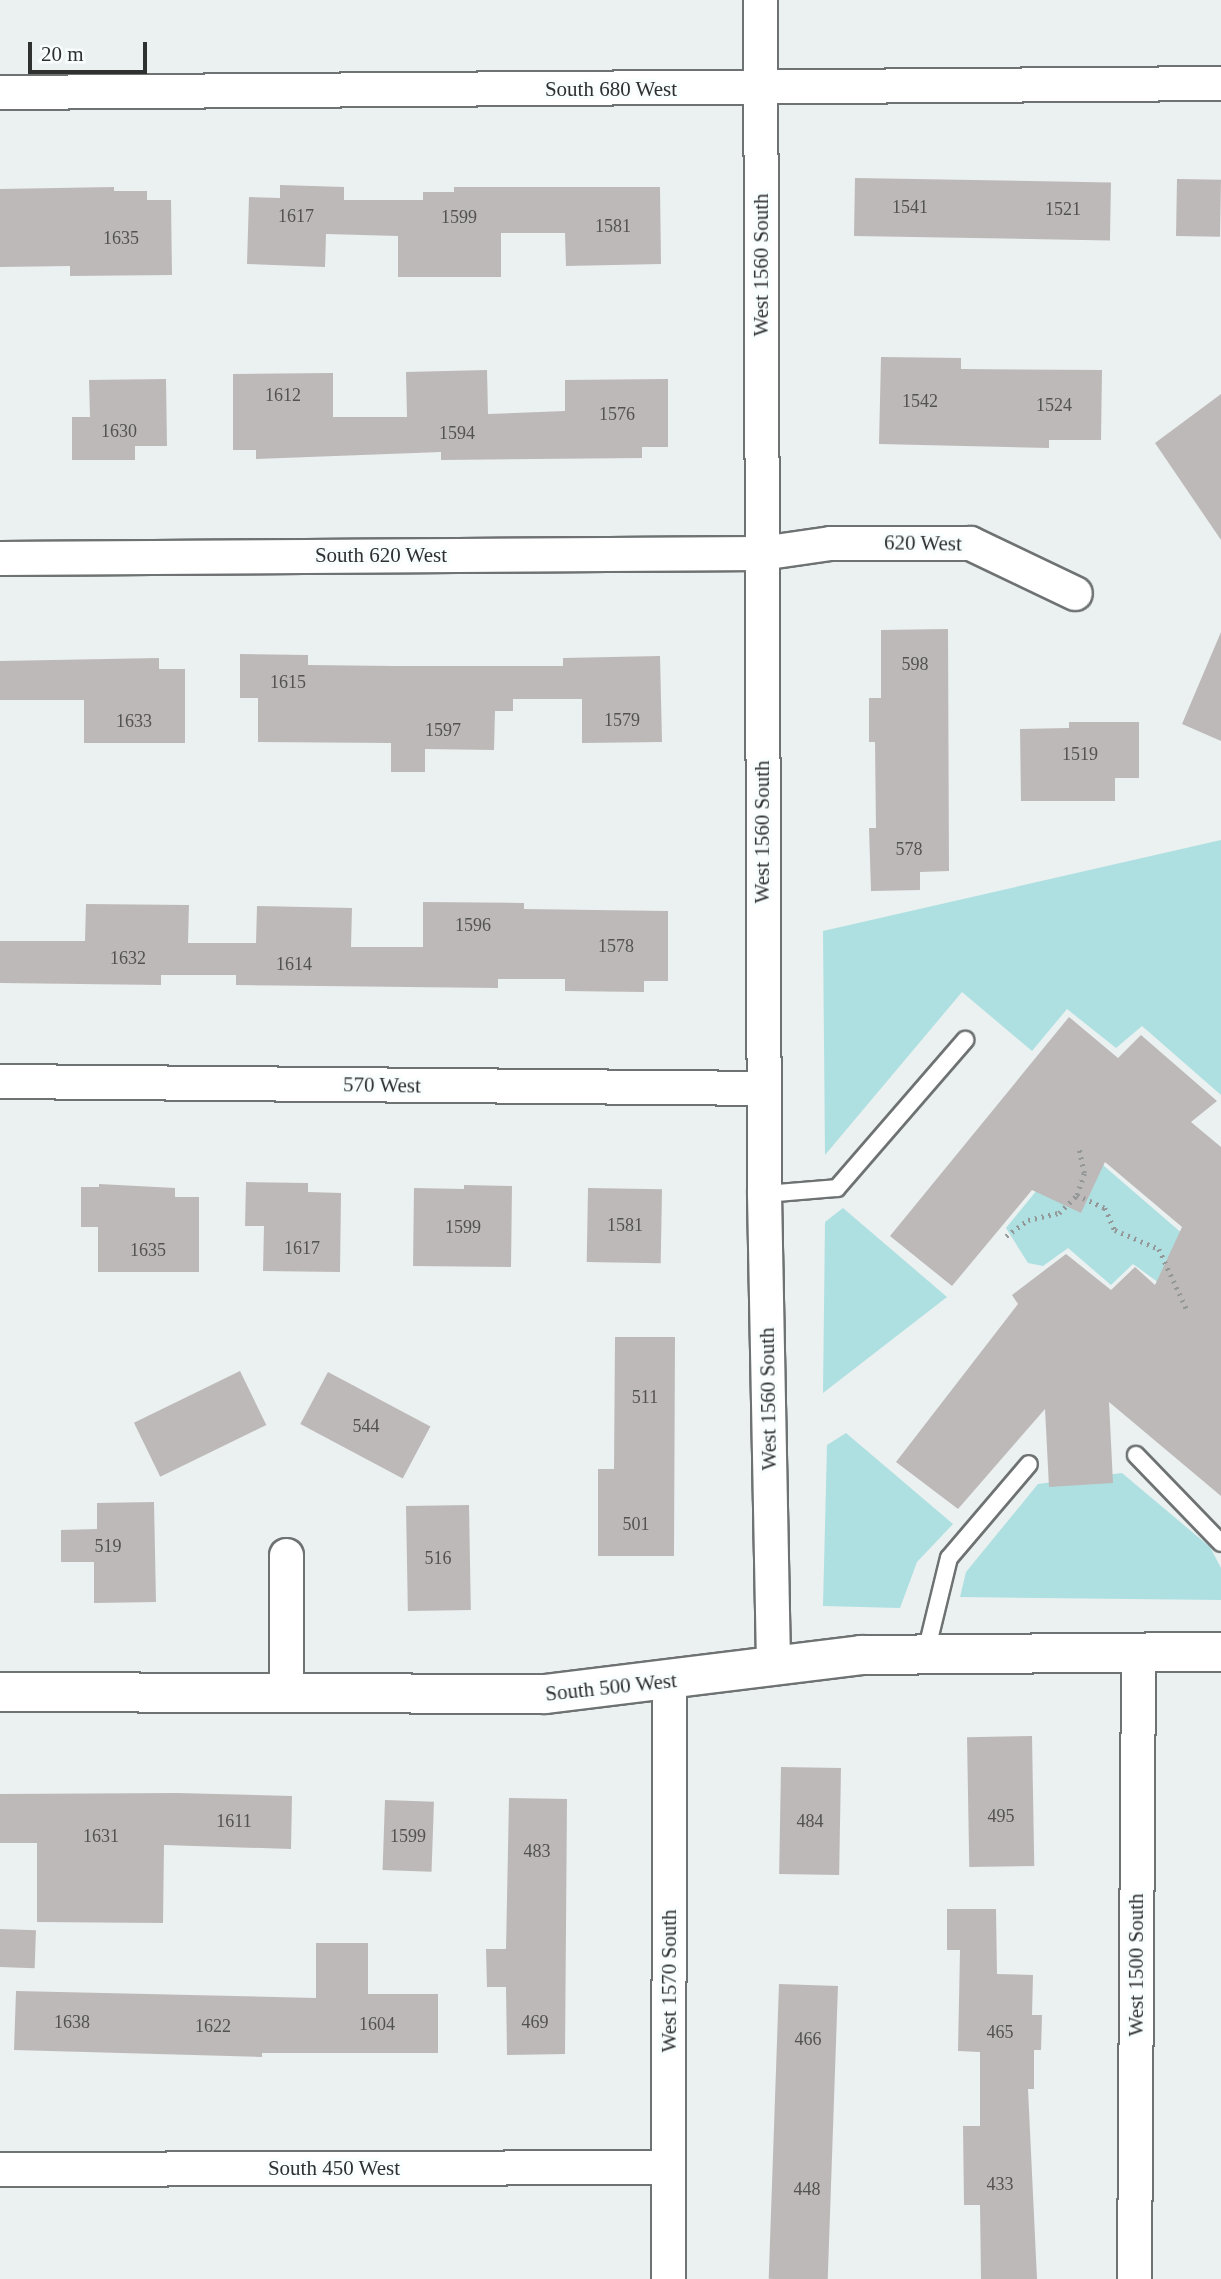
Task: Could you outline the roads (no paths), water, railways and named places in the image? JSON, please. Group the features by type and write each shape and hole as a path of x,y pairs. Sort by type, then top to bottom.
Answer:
{"main road":[{"name":"South 500 West","path":"0,1692 545,1694 669,1682 773,1664 926,1653 1221,1652"}],"street":[{"name":"West 1560 South","path":"760,0 764,1194 773,1664"},
{"name":"South 680 West","path":"0,92 1221,83"},
{"name":"620 West","path":"761,553 830,543 970,543 1075,593"},
{"name":"South 620 West","path":"0,558 761,553"},
{"name":"570 West","path":"0,1081 764,1088"},
{"path":"286,1555 286,1694"},
{"name":"West 1500 South","path":"1135,2279 1138,1652"},
{"name":"West 1570 South","path":"668,2279 669,1682"},
{"name":"South 450 West","path":"0,2169 668,2167"}],"lane":[{"path":"764,1194 837,1188 965,1040"},
{"path":"1136,1455 1221,1543"},
{"path":"926,1653 949,1558 1029,1464"}]}
